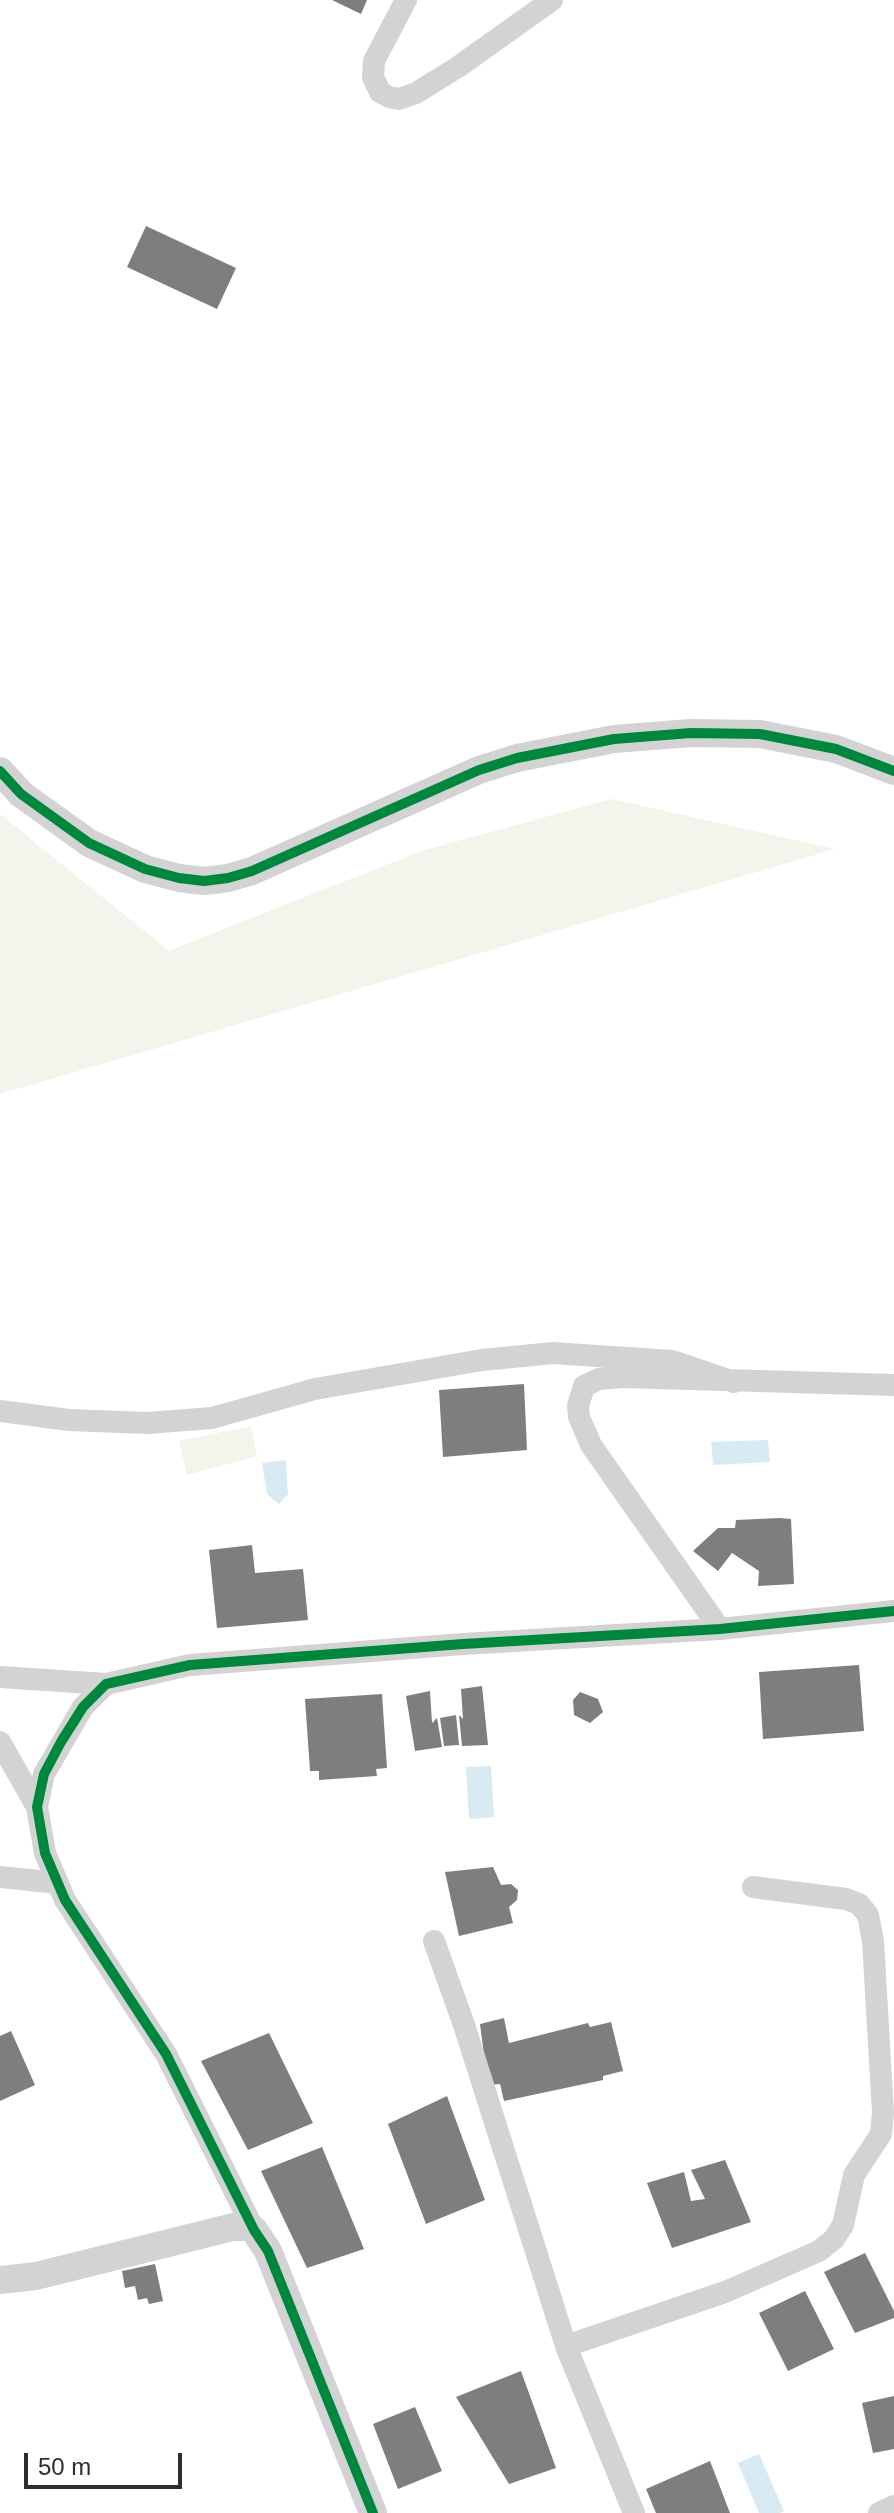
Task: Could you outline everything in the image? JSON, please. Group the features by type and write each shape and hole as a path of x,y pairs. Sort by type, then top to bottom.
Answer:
{"street":[{"path":"406,0 374,61 373,77 380,92 399,99 416,93 458,67 552,0"},
{"path":"0,771 21,794 89,843 145,869 204,881 252,871 479,770 517,758 614,739 691,733 760,734 836,749 894,771"},
{"path":"0,1411 69,1420 147,1423 212,1418 315,1389 482,1360 553,1353 672,1361 734,1382"},
{"path":"720,1629 591,1445 581,1426 578,1406 584,1386 599,1379 637,1377 894,1385"},
{"path":"0,1677 106,1684 190,1665 447,1645 720,1629 894,1611"},
{"path":"37,1807 44,1774 61,1742 83,1707 106,1684"},
{"path":"0,1742 37,1807 45,1853 65,1900 166,2054 254,2230 268,2251 373,2513"},
{"path":"0,1877 57,1883"},
{"path":"566,2346 725,2292 819,2251 834,2239 843,2225 854,2175 881,2134 883,2113 873,1941 868,1915 859,1904 846,1899 753,1887"},
{"path":"434,1941 464,2025 566,2346 634,2513"},
{"path":"0,2280 36,2276 233,2227 254,2230"},
{"path":"879,2513 894,2506"}],"shaded area":[{"path":"611,799 835,849 0,1094 0,814 169,951 421,851"},
{"path":"251,1426 257,1456 187,1475 179,1441"},
{"path":"768,1440 770,1462 713,1465 711,1442"},
{"path":"286,1460 288,1494 279,1504 267,1494 262,1463"},
{"path":"491,1766 494,1817 469,1819 466,1767"},
{"path":"759,2454 784,2511 780,2513 759,2513 738,2463"}],"building":[{"path":"332,0 367,0 361,14"},
{"path":"146,226 236,268 217,309 127,267"},
{"path":"524,1384 527,1450 443,1457 439,1390"},
{"path":"791,1519 794,1584 758,1586 759,1571 732,1553 718,1571 693,1551 718,1528 735,1528 736,1520"},
{"path":"252,1545 255,1573 303,1569 308,1620 217,1628 209,1550"},
{"path":"859,1665 864,1731 763,1739 759,1672"},
{"path":"482,1686 488,1745 462,1746 459,1715 463,1719 461,1689"},
{"path":"430,1691 432,1723 437,1718 442,1747 415,1751 406,1696"},
{"path":"580,1692 598,1699 603,1712 590,1723 574,1715 573,1700"},
{"path":"382,1694 387,1768 376,1769 377,1776 319,1780 319,1771 310,1771 305,1699"},
{"path":"456,1715 459,1745 444,1746 440,1718"},
{"path":"493,1867 501,1885 511,1884 518,1890 517,1900 509,1907 513,1923 459,1936 445,1872"},
{"path":"504,2018 509,2043 588,2023 590,2027 611,2022 623,2071 603,2076 603,2080 504,2101 500,2084 488,2085 480,2024"},
{"path":"11,2031 35,2085 0,2101 0,2036"},
{"path":"269,2033 313,2123 248,2150 201,2061"},
{"path":"447,2096 485,2200 426,2224 388,2124"},
{"path":"322,2147 364,2249 307,2268 261,2171"},
{"path":"725,2160 751,2222 672,2248 647,2183 684,2172 691,2201 705,2199 691,2170"},
{"path":"865,2253 894,2311 894,2318 855,2333 824,2272"},
{"path":"155,2264 163,2301 149,2304 147,2298 138,2300 135,2286 125,2288 122,2271"},
{"path":"805,2291 834,2349 788,2371 759,2313"},
{"path":"521,2371 556,2468 509,2484 456,2397"},
{"path":"894,2396 894,2449 873,2453 862,2403"},
{"path":"415,2407 442,2471 398,2489 373,2424"},
{"path":"710,2461 730,2513 656,2513 646,2489"}],"cycle path":[{"path":"0,771 21,794 89,843 145,869 204,881 252,871 479,770 517,758 614,739 691,733 760,734 836,749 894,771"},
{"path":"373,2513 268,2251 254,2230 166,2054 65,1900 45,1853 37,1807 44,1774 61,1742 83,1707 106,1684 190,1665 463,1644 720,1629 894,1611"}]}
